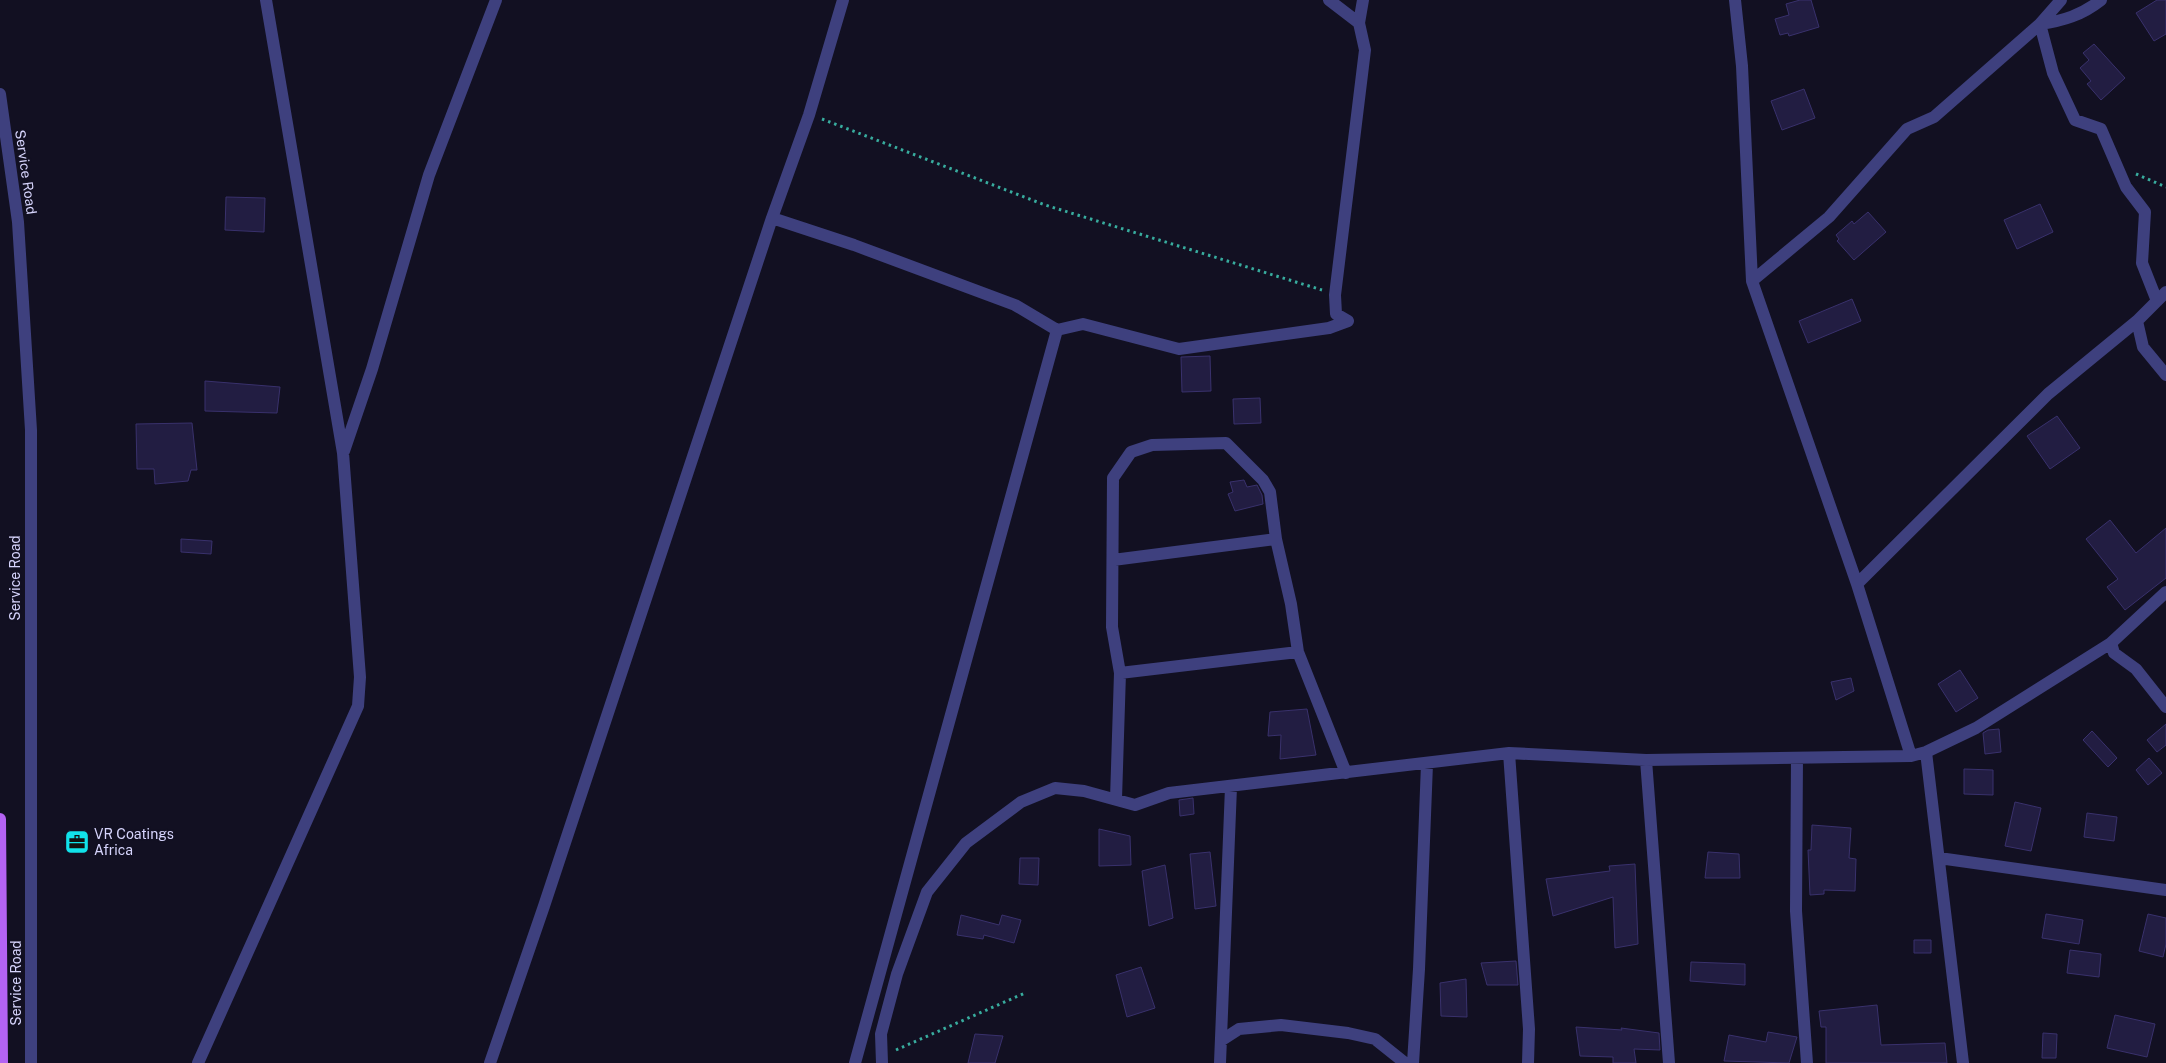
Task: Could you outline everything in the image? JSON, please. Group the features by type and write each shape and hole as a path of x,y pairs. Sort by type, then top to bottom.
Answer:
{"main road":[{"path":"0,819 2,1063"}],"street":[{"path":"198,1063 358,706 360,677 343,453 266,0"},
{"path":"343,453 372,369 429,175 496,0"},
{"path":"490,1063 544,906 772,218 809,115 844,0"},
{"path":"1328,0 1359,23"},
{"path":"772,218 854,245 1015,305 1057,330 1083,324 1179,349 1329,328 1348,320 1336,314 1335,294 1365,50 1359,23 1363,0"},
{"path":"1735,0 1742,66 1752,281 1857,584 1911,756"},
{"path":"1752,281 1830,216 1906,128 1934,117 2040,24 2061,0"},
{"path":"2040,24 2064,20 2091,8 2101,0"},
{"path":"1857,584 2048,394 2137,321 2161,297 2142,263 2145,212 2126,188 2101,129 2075,120 2053,73 2040,24"},
{"name":"Service Road","path":"0,94 18,222 30,430 31,1063"},
{"path":"2137,321 2143,347 2166,375"},
{"path":"855,1063 1057,330"},
{"path":"1116,800 1120,673 1112,627 1114,478 1130,452 1152,445 1226,443 1263,480 1270,492 1276,540 1291,604 1298,652 1346,774"},
{"path":"1113,560 1276,540"},
{"path":"882,1060 881,1034 897,974 927,892 966,843 1021,802 1055,788 1084,791 1135,805 1169,793 1346,774 1509,753 1646,760 1911,756 1926,752 1976,728 2111,643 2166,592"},
{"path":"2111,643 2114,653 2136,669 2166,707"},
{"path":"1120,673 1298,652"},
{"path":"1926,752 1963,1063"},
{"path":"1509,753 1529,1029 1528,1063"},
{"path":"1797,758 1796,912 1807,1063"},
{"path":"1646,760 1669,1063"},
{"path":"1413,1063 1419,969 1427,764"},
{"path":"1220,1063 1231,787"},
{"path":"1939,858 2166,890"},
{"path":"1222,1040 1239,1029 1281,1026 1348,1033 1375,1039 1405,1063"}],"path":[{"path":"809,115 1045,205 1335,294"},
{"path":"2115,163 2166,187"},
{"path":"882,1060 909,1042 1025,993"}],"building":[{"path":"1800,0 1811,0 1819,27 1789,36 1788,33 1780,35 1775,19 1789,15 1786,4"},
{"path":"2157,0 2166,0 2166,34 2154,41 2136,13"},
{"path":"2094,44 2125,78 2101,100 2087,84 2091,81 2080,68 2089,60 2083,53"},
{"path":"1804,89 1815,118 1782,130 1771,101"},
{"path":"226,197 265,198 264,232 225,230"},
{"path":"2040,204 2053,232 2017,249 2004,220"},
{"path":"1868,212 1886,232 1854,260 1837,241 1839,239 1836,235 1852,221 1854,224"},
{"path":"1852,299 1861,321 1808,343 1799,321"},
{"path":"1210,356 1211,391 1182,392 1181,357"},
{"path":"205,381 280,387 277,413 205,411"},
{"path":"1260,398 1261,423 1234,424 1233,399"},
{"path":"2057,416 2080,448 2050,469 2027,436"},
{"path":"192,423 197,470 191,470 188,481 155,484 154,469 137,469 136,424"},
{"path":"1244,480 1247,487 1257,485 1262,495 1263,504 1235,511 1228,494 1233,492 1230,482"},
{"path":"2110,520 2136,553 2166,528 2166,578 2125,610 2107,587 2118,579 2086,539"},
{"path":"181,539 212,541 211,554 181,552"},
{"path":"1960,670 1978,698 1956,712 1938,684"},
{"path":"1851,678 1854,691 1836,700 1831,682"},
{"path":"1307,709 1316,755 1280,759 1281,735 1268,736 1270,712"},
{"path":"2166,724 2166,745 2157,752 2147,740"},
{"path":"1999,729 2001,752 1985,754 1983,733 1988,730"},
{"path":"2092,731 2117,758 2108,767 2083,740"},
{"path":"2149,758 2162,773 2148,785 2136,770"},
{"path":"1964,769 1993,770 1993,795 1964,794"},
{"path":"1193,798 1194,814 1180,816 1179,800"},
{"path":"2015,802 2041,808 2031,851 2005,846"},
{"path":"2087,813 2117,817 2114,841 2084,837"},
{"path":"1812,825 1851,828 1849,858 1856,859 1855,891 1824,890 1824,894 1810,895 1808,850 1811,850"},
{"path":"1099,829 1130,836 1131,865 1099,866"},
{"path":"1210,852 1216,906 1195,909 1190,854"},
{"path":"1708,852 1739,854 1740,878 1705,878"},
{"path":"1020,858 1039,858 1038,885 1019,884"},
{"path":"1635,864 1638,944 1615,948 1613,897 1553,916 1546,879 1610,871 1609,866"},
{"path":"1165,865 1173,918 1149,926 1142,871"},
{"path":"2046,914 2083,920 2079,944 2042,938"},
{"path":"2148,914 2166,918 2166,944 2163,957 2139,951"},
{"path":"961,915 999,925 1002,915 1021,920 1014,943 984,935 983,939 957,935"},
{"path":"1914,940 1931,940 1931,953 1914,953"},
{"path":"2070,950 2101,954 2099,977 2067,973"},
{"path":"1516,961 1518,985 1487,985 1481,963"},
{"path":"1691,962 1745,964 1745,985 1690,981"},
{"path":"1141,967 1155,1008 1127,1017 1116,975"},
{"path":"1466,979 1467,1017 1441,1016 1440,983"},
{"path":"1877,1005 1881,1045 1945,1043 1947,1063 1826,1063 1826,1027 1821,1027 1819,1011"},
{"path":"2115,1015 2155,1024 2147,1057 2107,1048"},
{"path":"1576,1027 1622,1030 1621,1028 1659,1033 1660,1050 1634,1049 1636,1063 1613,1063 1613,1057 1580,1056"},
{"path":"1768,1032 1797,1037 1789,1063 1724,1061 1729,1035 1766,1042"},
{"path":"2043,1033 2057,1034 2056,1058 2042,1058"},
{"path":"975,1034 1003,1036 995,1063 968,1063"}],"place":[{"name":"VR Coatings Africa","path":"77,842"}]}
